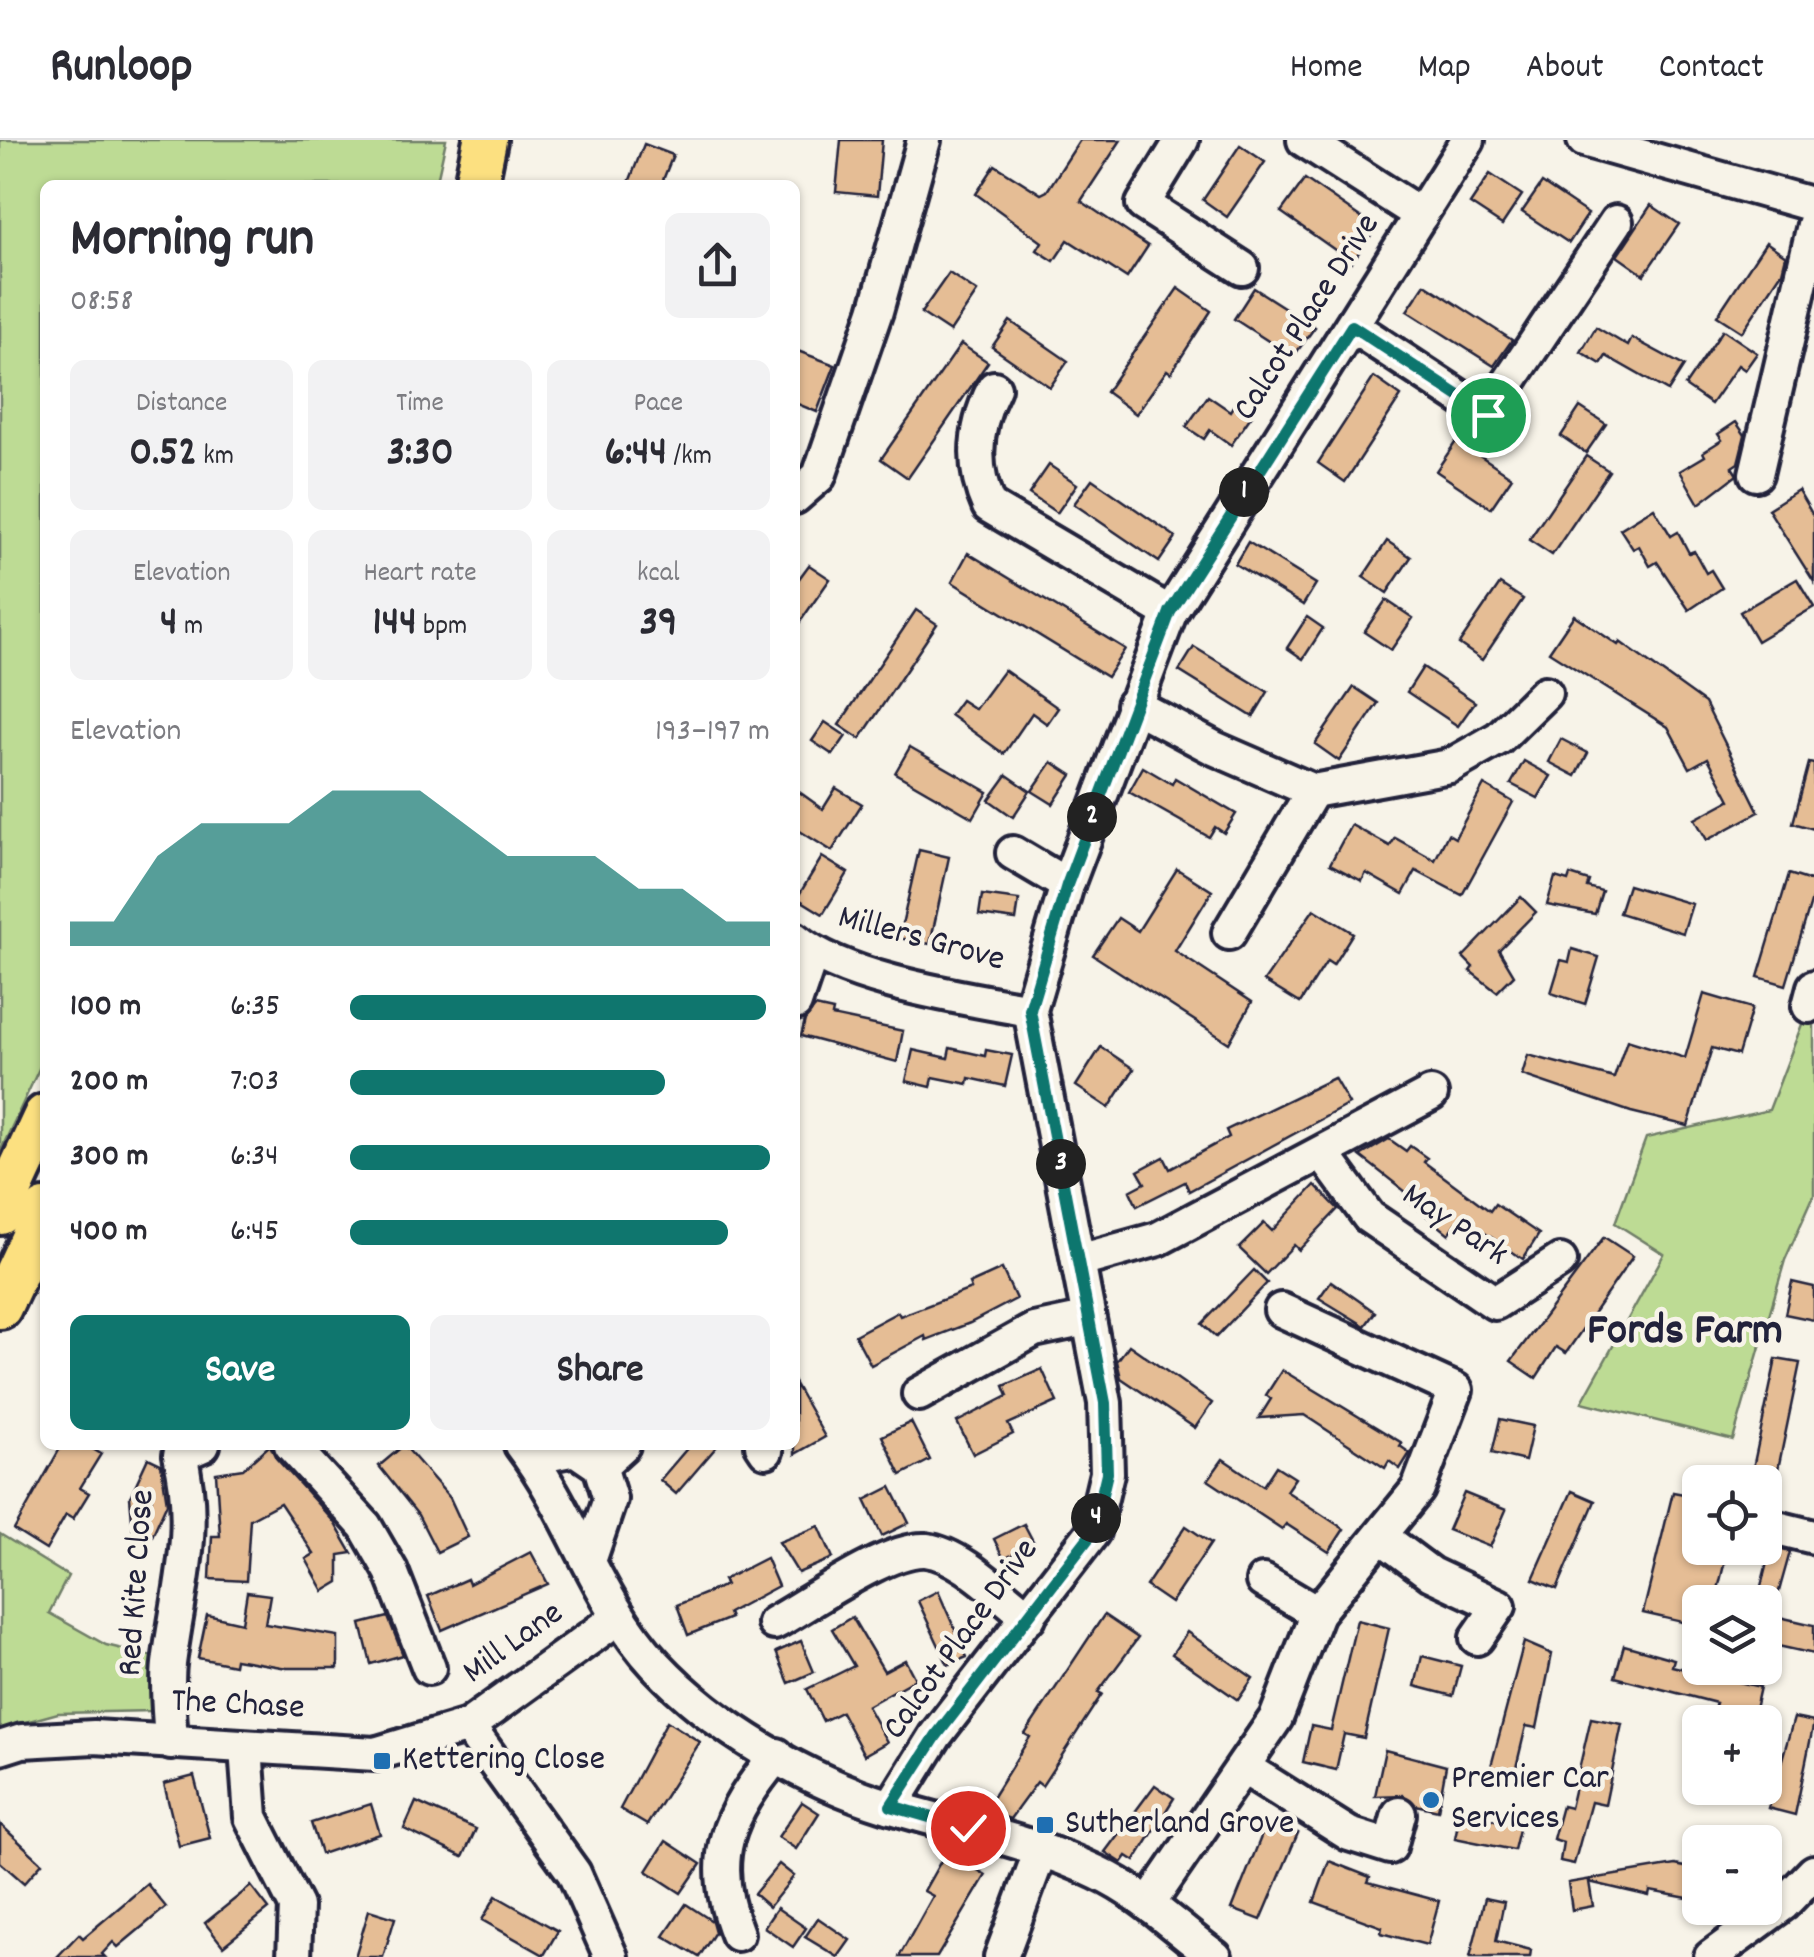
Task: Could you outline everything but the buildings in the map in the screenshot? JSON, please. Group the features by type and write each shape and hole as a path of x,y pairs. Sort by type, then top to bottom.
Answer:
{"main road":[{"path":"477,180 485,140"},
{"path":"0,1213 40,1127"},
{"path":"6,1293 40,1222"}],"street":[{"path":"800,492 818,476 876,311 924,140"},
{"path":"1182,140 1143,204 1242,268"},
{"path":"1304,140 1422,215"},
{"name":"Calcot Place Drive","path":"891,1806 936,1736 1093,1532 1107,1473 1105,1403 1030,1010 1067,885 1170,612 1468,140"},
{"path":"1584,140 1686,152 1814,205"},
{"path":"1352,326 1488,415 1616,222"},
{"path":"1756,474 1814,225"},
{"path":"994,388 983,408 976,448 976,466 989,506 1170,612"},
{"path":"1133,705 1214,748 1313,790 1450,766 1499,738 1545,693"},
{"path":"1229,934 1313,790"},
{"path":"1013,853 1067,885"},
{"name":"Millers Grove","path":"803,946 930,992 1030,1010"},
{"path":"1079,1261 1158,1238 1431,1094"},
{"name":"May Park","path":"1323,1154 1370,1217 1496,1303 1560,1261"},
{"path":"6,1293 40,1256"},
{"path":"1150,1902 1246,1769 1276,1718 1318,1613 1383,1538 1418,1489 1456,1390 1281,1310"},
{"path":"919,1394 1034,1330 1086,1319"},
{"name":"Red Kite Close","path":"171,1742 168,1671 184,1592 189,1523 180,1455 192,1450"},
{"path":"296,1450 365,1526 390,1571 429,1668"},
{"path":"526,1452 559,1450"},
{"path":"581,1450 612,1455 610,1499 590,1558"},
{"name":"Mill Lane","path":"526,1452 590,1558 619,1617 468,1726 574,1872 612,1957"},
{"path":"1782,1529 1814,1537"},
{"path":"1383,1538 1432,1574 1513,1612 1478,1638"},
{"path":"774,1623 900,1553 926,1550 962,1568 1029,1617"},
{"path":"1263,1581 1318,1613"},
{"path":"619,1617 655,1664 698,1704 777,1755 853,1794 1040,1850 1098,1872 1150,1902 1214,1957"},
{"name":"The Chase","path":"0,1748 22,1742 94,1737 376,1754 468,1726"},
{"path":"246,1748 250,1817 296,1906 294,1957"},
{"path":"737,1934 711,1827 777,1755"},
{"path":"1246,1769 1349,1834 1390,1847 1399,1814"},
{"path":"1001,1957 1040,1850"},
{"path":"1710,1957 1782,1904 1814,1872"}],"green space":[{"path":"0,140 446,140 437,180 40,180 40,1067 0,1152"},
{"path":"1809,1006 1814,1008 1814,1195 1785,1260 1733,1440 1582,1402 1664,1254 1615,1223 1646,1138 1769,1110"},
{"path":"0,1534 68,1576 49,1613 106,1645 159,1658 152,1711 58,1713 0,1729"}],"place":[{"name":"Kettering Close","path":"382,1761"},
{"name":"Premier Car Services","path":"1431,1800"},
{"name":"Sutherland Grove","path":"1045,1825"}],"district":[{"name":"Fords Farm","path":"1685,1333"}],"route":[{"path":"968,1828 891,1806 936,1736 1093,1532 1107,1473 1105,1403 1030,1010 1067,885 1133,705 1170,612 1352,326 1488,415"}]}
